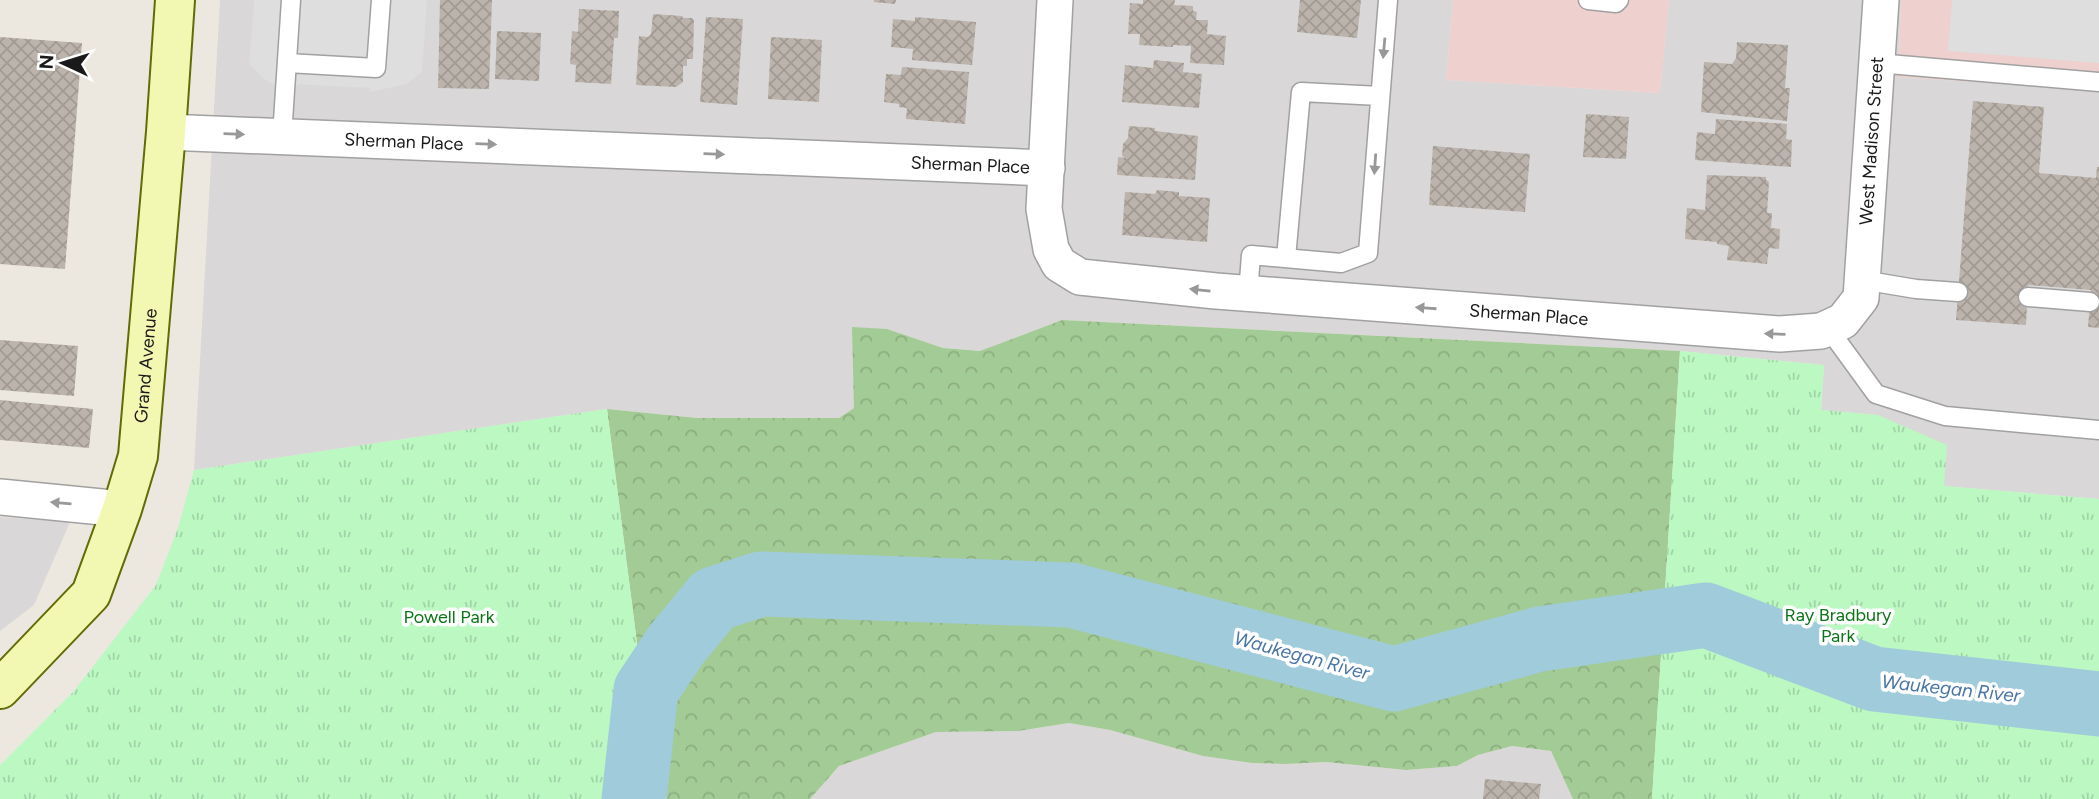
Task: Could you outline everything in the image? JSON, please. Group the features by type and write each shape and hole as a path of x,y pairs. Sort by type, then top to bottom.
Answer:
{"main road":[{"name":"Grand Avenue","path":"0,689 91,594 138,456 175,0"}],"street":[{"path":"1047,168 1055,0"},
{"name":"West Madison Street","path":"1862,280 1881,0"},
{"name":"Sherman Place","path":"166,132 1047,168 1044,209 1051,249 1059,264 1080,277 1248,294 1780,334 1821,331 1828,328"},
{"path":"1828,328 1843,321 1861,298 1862,280"},
{"path":"0,497 122,509"}],"lane":[{"path":"282,136 291,0"},
{"path":"287,63 376,68 381,0"},
{"path":"1248,294 1251,255 1341,263 1368,253 1388,0"},
{"path":"1588,0 1616,3 1619,0"},
{"path":"1877,63 2099,82"},
{"path":"1286,258 1301,92 1380,96"},
{"path":"1338,301 1341,263"},
{"path":"1862,280 1916,289 1958,292"},
{"path":"2028,297 2090,302"},
{"path":"1828,328 1877,394 1945,416 2099,430"}],"shaded area":[{"path":"220,0 1453,0 1446,80 1660,93 1669,0 1901,0 1898,77 2099,90 2099,499 1943,486 1878,415 1821,410 1824,365 1680,351 1062,320 981,351 943,348 887,329 854,408 839,418 697,418 607,409 194,470"},
{"path":"254,0 427,0 422,72 407,84 370,92 370,88 269,83 249,64"},
{"path":"1453,0 1669,0 1660,93 1446,80"},
{"path":"1901,0 2099,0 2099,90 1898,77"},
{"path":"1952,0 2099,0 2099,63 1948,51"},
{"path":"0,517 70,522 34,605 0,631"},
{"path":"1069,723 1110,730 1203,756 1252,763 1326,762 1406,770 1457,766 1478,755 1512,746 1551,751 1573,799 810,799 839,766 936,732 1018,731"}],"green space":[{"path":"1062,320 1680,351 1652,799 1573,799 1551,751 1512,746 1478,755 1457,766 1406,770 1326,762 1252,763 1203,756 1110,730 1069,723 1018,731 936,732 839,766 810,799 657,799 607,409 697,418 839,418 854,408 852,327 887,329 943,348 980,351"},
{"name":"Ray Bradbury Park","path":"1680,351 1824,365 1821,410 1878,415 1947,445 1944,486 2099,499 2099,799 1652,799"},
{"name":"Powell Park","path":"607,409 657,799 0,799 0,765 74,691 156,585 178,528 194,470"}],"building":[{"path":"440,0 492,0 489,89 438,88"},
{"path":"874,0 896,0 895,4"},
{"path":"1143,0 1175,0 1174,5 1193,6 1193,11 1197,12 1196,20 1208,20 1207,34 1226,36 1224,65 1190,63 1191,46 1139,45 1140,34 1128,34 1130,3 1143,4"},
{"path":"1300,0 1361,0 1357,38 1297,32"},
{"path":"579,9 619,11 611,84 575,82 576,65 570,64 572,31 578,32"},
{"path":"653,14 682,16 694,21 693,59 687,59 687,66 683,66 683,82 676,87 636,85 639,36 648,37 651,34"},
{"path":"706,17 743,19 737,105 700,102"},
{"path":"915,17 976,22 972,65 912,60 913,49 891,47 893,19 915,21"},
{"path":"497,31 541,33 539,81 495,79"},
{"path":"0,37 82,43 65,269 0,264"},
{"path":"771,37 822,40 819,102 768,99"},
{"path":"1737,42 1788,45 1785,88 1790,88 1787,121 1701,112 1704,62 1732,64 1736,58"},
{"path":"1154,60 1184,63 1183,72 1202,74 1199,108 1122,102 1125,65 1153,68"},
{"path":"902,67 969,72 965,124 906,119 907,108 884,102 886,74 901,75"},
{"path":"1973,101 2044,107 2039,173 2096,178 2099,167 2099,328 2088,327 2091,290 2028,285 2026,325 1956,320"},
{"path":"1586,114 1629,117 1626,159 1583,157"},
{"path":"1716,119 1787,124 1786,139 1792,140 1791,167 1695,160 1697,132 1715,134"},
{"path":"1129,126 1198,136 1195,180 1117,175 1118,157 1125,158 1122,155 1123,144 1128,138"},
{"path":"1433,146 1530,154 1525,212 1429,205"},
{"path":"1707,175 1766,177 1769,182 1767,213 1772,213 1771,228 1780,229 1779,249 1769,248 1767,264 1727,260 1729,246 1685,239 1687,208 1705,210"},
{"path":"1157,190 1179,192 1179,196 1210,198 1207,242 1122,235 1125,192 1155,194"},
{"path":"0,340 78,346 74,396 0,390"},
{"path":"0,400 93,409 89,448 0,440"},
{"path":"1485,779 1541,784 1539,799 1483,799"}],"waterway":[{"name":"Waukegan River","path":"634,799 646,690 676,645 714,599 761,584 1071,595 1394,679 1540,639 1706,615 1874,679 2099,704"}]}
